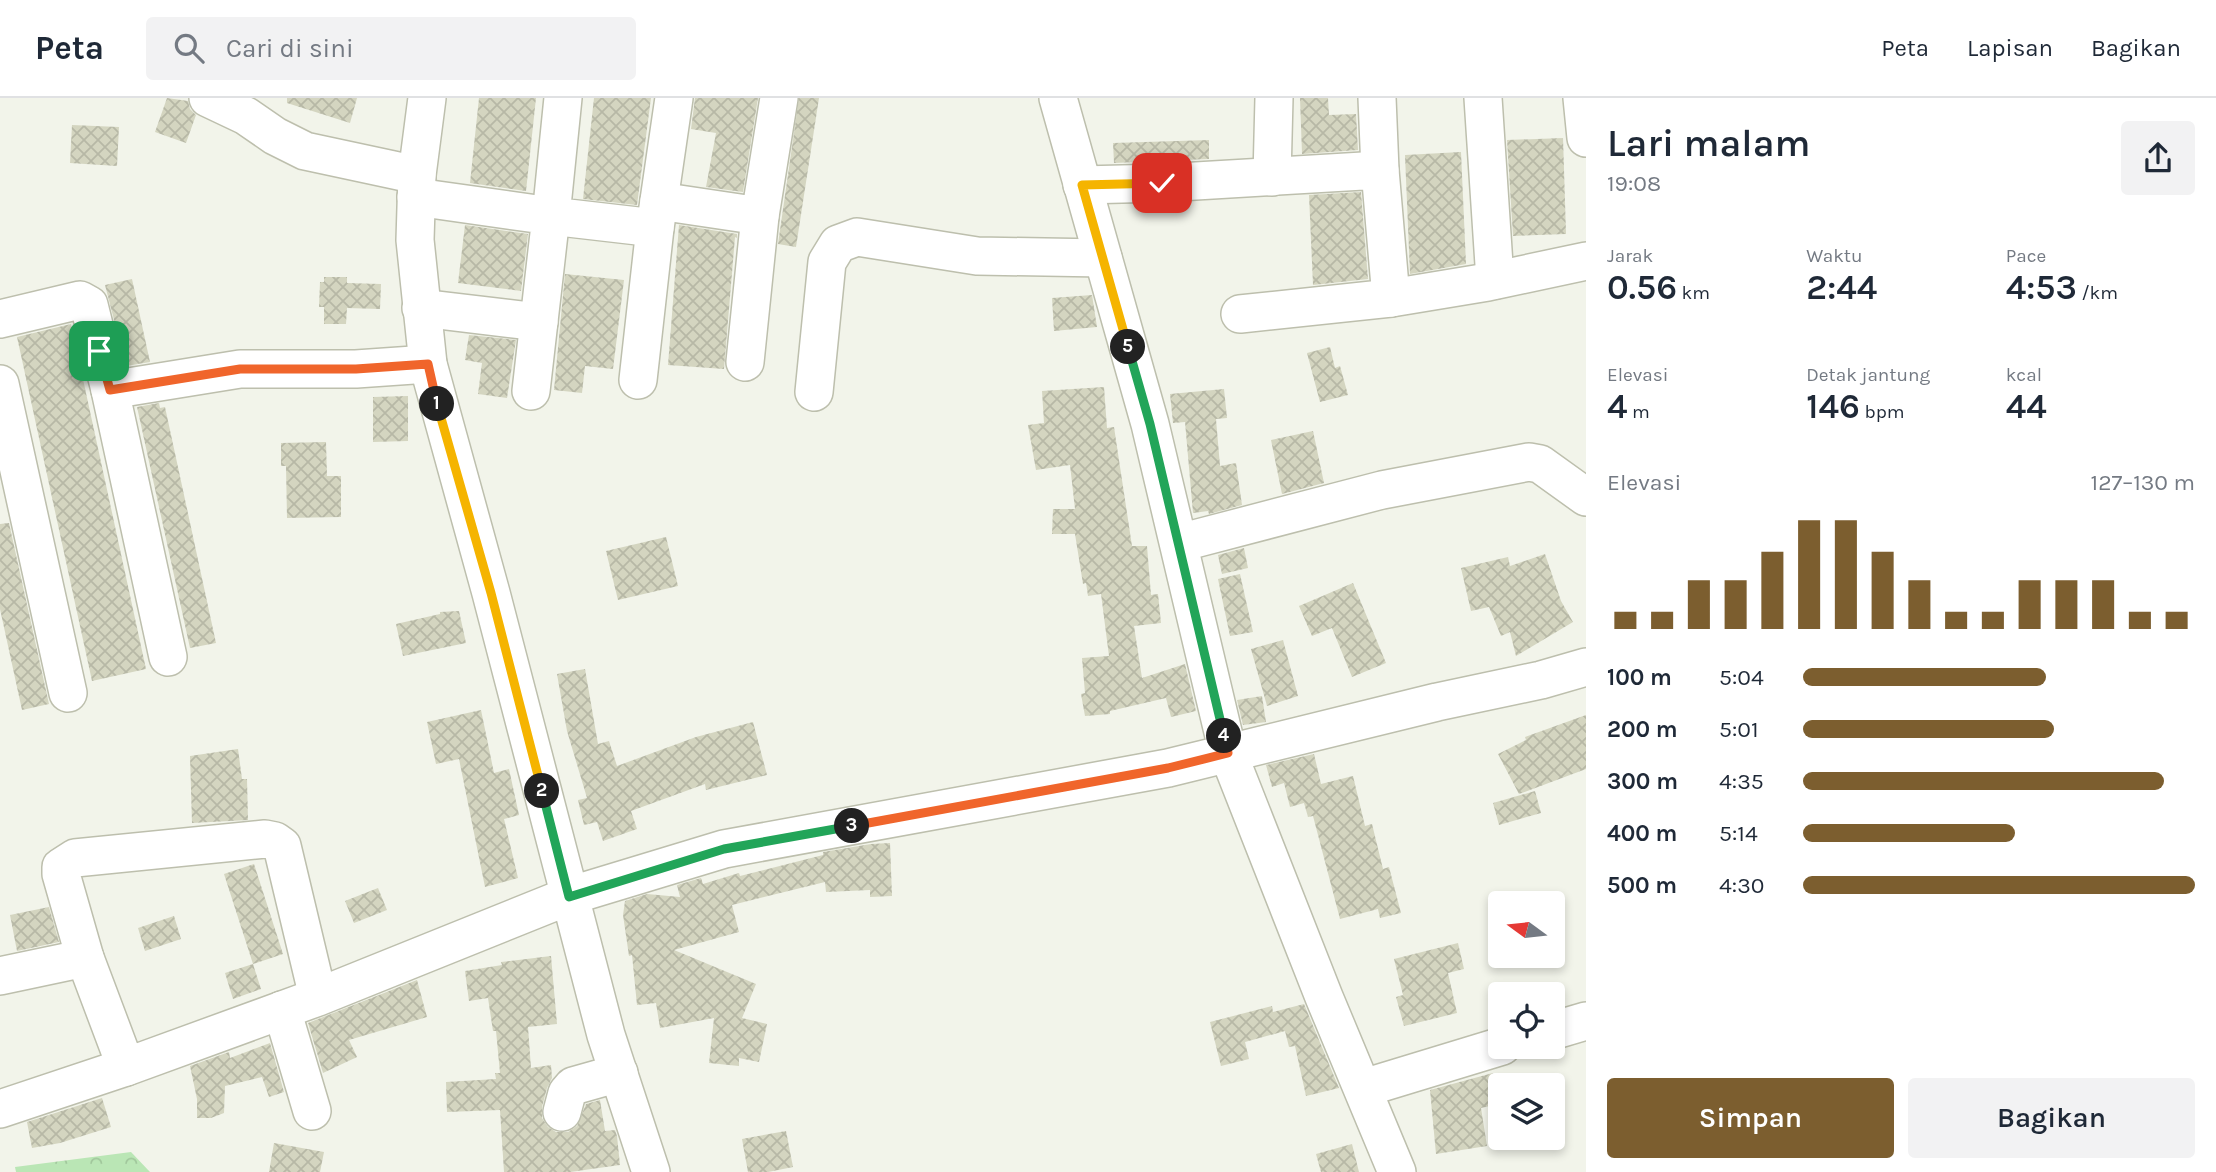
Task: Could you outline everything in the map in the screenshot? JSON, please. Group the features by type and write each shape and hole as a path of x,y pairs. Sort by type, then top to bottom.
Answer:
{"street":[{"path":"208,98 305,150 416,186 551,216 760,216"},
{"path":"427,98 416,186 415,240 428,364 491,593 569,897 619,1073 652,1172"},
{"path":"531,391 563,98"},
{"path":"638,380 674,98"},
{"path":"745,362 760,216 779,98"},
{"path":"1058,98 1150,424 1228,753 1314,973 1397,1172"},
{"path":"1272,177 1274,98"},
{"path":"1377,98 1391,298"},
{"path":"1483,98 1495,280"},
{"path":"1581,98 1586,138"},
{"path":"1082,185 1380,170"},
{"path":"814,392 827,262 838,244 857,237 977,256 1103,258"},
{"path":"1240,314 1391,298 1586,261"},
{"path":"0,319 80,300 89,305 168,657"},
{"path":"421,308 539,322"},
{"path":"110,390 240,369 356,369 428,364"},
{"path":"0,384 68,693"},
{"path":"1179,543 1382,490 1529,462 1540,464 1586,497"},
{"path":"0,1109 126,1067 318,997 569,897 724,849 1143,772 1541,680 1586,667"},
{"path":"126,1067 85,958 61,874 61,867 75,858 265,839 275,841 282,846 318,997"},
{"path":"0,976 85,958"},
{"path":"282,1010 312,1111"},
{"path":"1565,1027 1586,1021"},
{"path":"1364,1088 1488,1050"},
{"path":"562,1112 567,1093 573,1086 619,1073"}],"green space":[{"path":"131,1152 150,1172 16,1172 15,1167"}],"building":[{"path":"167,98 188,101 190,109 196,115 186,143 155,132"},
{"path":"287,98 357,98 350,123 287,103"},
{"path":"479,98 536,98 526,191 470,183"},
{"path":"594,98 651,98 637,205 583,199"},
{"path":"695,98 758,98 743,192 706,187 716,133 691,129"},
{"path":"799,98 819,98 796,247 778,244"},
{"path":"1300,98 1328,98 1329,115 1356,114 1358,150 1302,154"},
{"path":"72,125 119,127 117,166 70,163"},
{"path":"1563,138 1566,234 1513,236 1507,140"},
{"path":"1209,140 1209,159 1114,163 1113,143"},
{"path":"1461,152 1466,264 1410,274 1405,155"},
{"path":"1361,192 1368,279 1313,285 1309,195"},
{"path":"465,225 528,234 521,291 458,283"},
{"path":"679,225 737,234 724,369 668,365"},
{"path":"565,274 624,280 613,369 585,366 582,393 554,390"},
{"path":"324,277 347,277 347,283 381,284 380,309 347,308 346,324 324,324 324,307 319,307 320,282 324,282"},
{"path":"132,279 150,362 126,366 105,285"},
{"path":"1092,295 1097,327 1054,331 1052,298"},
{"path":"71,324 146,669 92,681 17,337"},
{"path":"469,335 516,340 507,398 478,394 482,363 465,360"},
{"path":"1330,347 1335,368 1340,366 1348,395 1320,402 1307,353"},
{"path":"1104,387 1107,428 1114,427 1132,546 1147,546 1151,595 1158,594 1161,623 1134,626 1142,678 1185,664 1196,711 1171,717 1166,698 1110,711 1110,714 1085,716 1081,694 1085,693 1082,658 1109,656 1101,594 1088,596 1086,583 1083,584 1075,534 1052,534 1053,509 1075,509 1070,465 1036,470 1028,425 1044,423 1042,391"},
{"path":"1224,389 1227,418 1216,419 1220,466 1236,463 1242,505 1209,514 1208,511 1193,513 1185,422 1173,423 1170,394"},
{"path":"408,396 408,441 373,442 373,397"},
{"path":"159,403 160,408 165,407 216,643 190,648 137,407"},
{"path":"1313,431 1324,483 1282,494 1271,440"},
{"path":"326,442 327,476 341,476 341,517 287,518 286,466 281,466 281,443"},
{"path":"9,523 49,704 22,710 0,609 0,524"},
{"path":"666,537 678,586 618,600 606,551"},
{"path":"1244,548 1248,568 1222,574 1218,555"},
{"path":"1545,554 1561,601 1573,622 1516,656 1510,632 1501,636 1489,607 1471,611 1461,568 1508,557 1510,566"},
{"path":"1240,574 1253,632 1230,636 1218,579"},
{"path":"1353,583 1386,663 1352,677 1332,628 1312,636 1299,606"},
{"path":"459,611 466,643 403,656 396,624 440,612"},
{"path":"1283,640 1298,696 1267,706 1251,649"},
{"path":"585,669 598,744 609,741 617,766 696,737 753,722 767,775 706,790 705,784 631,811 637,829 603,841 597,822 584,825 578,800 587,798 567,731 557,674"},
{"path":"1262,696 1266,722 1243,725 1237,700"},
{"path":"481,710 494,773 509,769 519,815 504,819 518,878 485,887 459,759 436,764 427,722"},
{"path":"1586,715 1586,769 1519,794 1498,754 1526,740 1525,737"},
{"path":"238,749 242,779 247,779 248,820 192,823 190,756"},
{"path":"1314,754 1321,784 1353,776 1365,826 1372,824 1383,869 1389,867 1401,913 1380,918 1378,909 1340,919 1313,816 1308,817 1304,803 1290,807 1284,783 1272,787 1266,765"},
{"path":"1535,791 1541,813 1499,825 1493,803"},
{"path":"890,843 892,896 870,897 870,890 826,892 825,882 732,905 739,932 674,950 756,984 742,1018 767,1024 759,1062 739,1058 739,1066 709,1063 714,1018 660,1028 656,1003 637,1005 632,955 629,956 623,915 625,901 647,894 680,897 677,885 701,878 703,884 739,873 740,876 823,855 823,852"},
{"path":"254,864 283,954 253,964 224,874"},
{"path":"378,888 387,910 354,923 345,901"},
{"path":"49,907 59,942 17,951 10,915"},
{"path":"174,916 181,939 145,951 138,928"},
{"path":"1458,943 1464,969 1448,973 1457,1013 1404,1026 1396,997 1403,995 1394,959"},
{"path":"551,956 557,1024 528,1027 531,1068 551,1065 552,1078 542,1107 542,1118 548,1127 556,1132 568,1132 577,1126 586,1104 600,1100 605,1131 615,1130 617,1136 620,1165 570,1172 504,1172 500,1110 447,1112 446,1082 496,1079 495,1073 500,1073 496,1031 493,1031 488,998 469,1001 465,971 502,965 501,962"},
{"path":"253,964 261,989 233,999 225,973"},
{"path":"417,980 427,1017 349,1040 357,1057 323,1073 308,1023"},
{"path":"1304,1004 1339,1088 1306,1096 1295,1046 1289,1047 1285,1031 1245,1042 1249,1059 1221,1066 1210,1022 1272,1006 1273,1012"},
{"path":"270,1043 284,1092 269,1097 262,1077 225,1086 224,1113 211,1118 197,1118 197,1099 190,1066 229,1052 230,1058"},
{"path":"1488,1074 1488,1106 1481,1108 1487,1146 1436,1154 1430,1090"},
{"path":"102,1098 111,1127 60,1143 32,1148 27,1122"},
{"path":"786,1131 793,1167 768,1172 748,1172 742,1139"},
{"path":"274,1143 324,1152 320,1172 269,1172"},
{"path":"1352,1144 1359,1172 1321,1172 1316,1154"}],"route":[{"path":"99,351 110,390 240,369 356,369 428,364 491,593 569,897 724,849 1168,768 1228,753 1150,424 1082,185 1162,183"}]}
